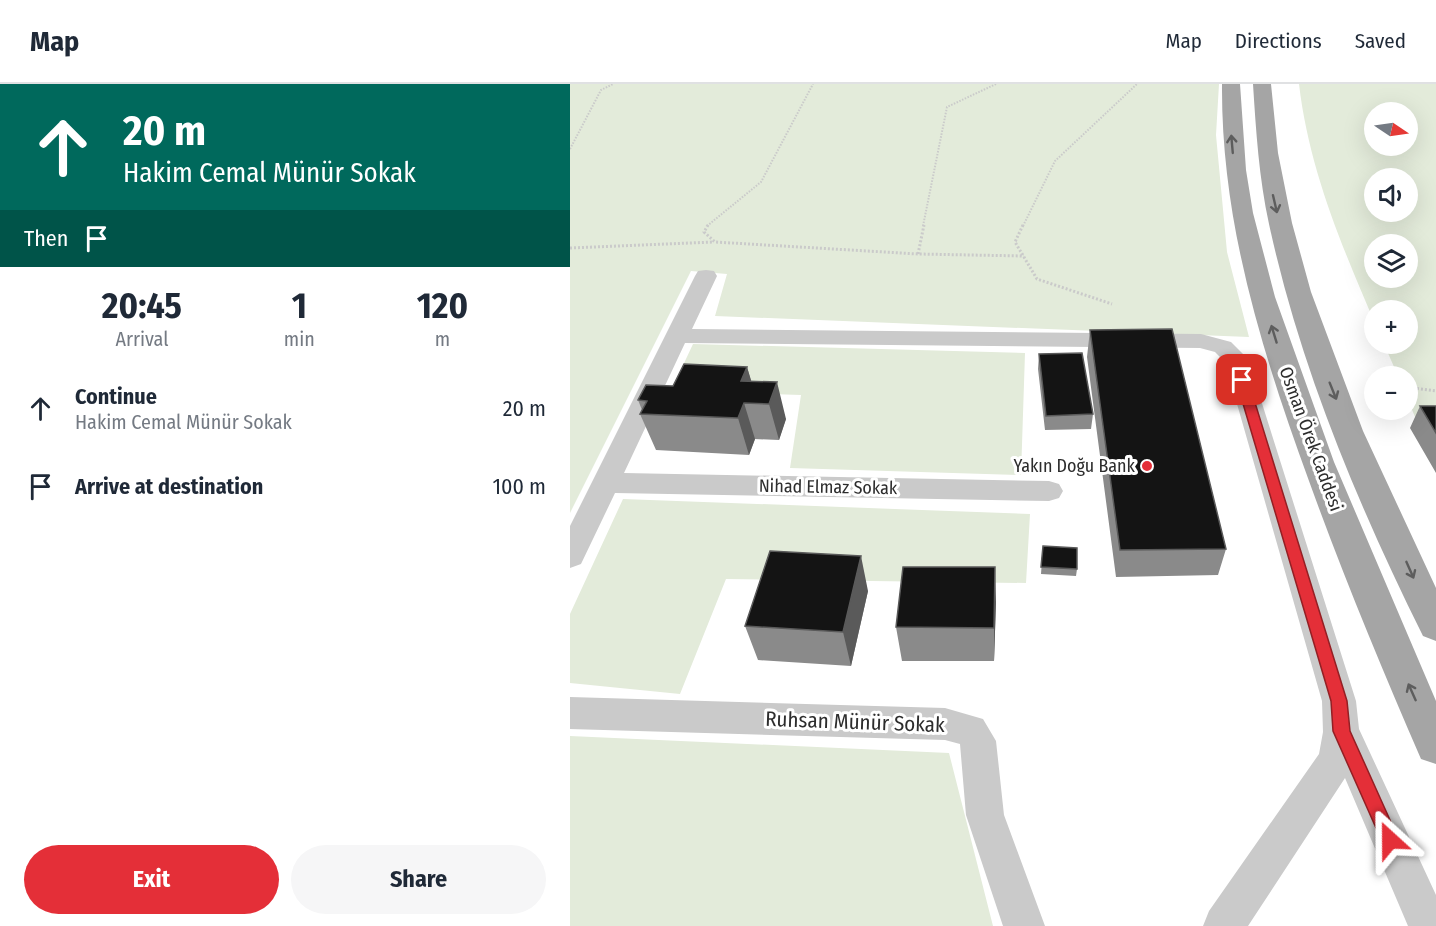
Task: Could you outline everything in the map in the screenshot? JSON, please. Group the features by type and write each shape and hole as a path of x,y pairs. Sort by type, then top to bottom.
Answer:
{"main road":[{"name":"Osman Örek Caddesi","path":"1231,84 1231,127 1241,206 1255,268 1274,333 1363,583 1436,745"},
{"name":"Osman Örek Caddesi","path":"1262,84 1266,152 1274,201 1310,327 1361,459 1436,625"}],"street":[{"path":"570,556 608,483 706,276"},
{"path":"678,336 1201,341 1222,347 1236,358 1339,701 1342,731 1340,749 1334,763 1224,926"},
{"name":"Nihad Elmaz Sokak","path":"608,483 1049,490"},
{"name":"Ruhsan Münür Sokak","path":"570,713 933,724 966,728 978,741 985,815 1024,926"},
{"path":"1342,731 1429,926"}],"path":[{"path":"570,149 601,90 613,84"},
{"path":"715,242 704,232 707,226 761,182 813,84"},
{"path":"918,254 947,107 996,84"},
{"path":"1112,304 1037,279 1016,242 1055,161 1137,84"},
{"path":"570,248 715,242 918,254 1024,256"},
{"path":"1418,389 1436,391"}],"green space":[{"path":"570,84 1219,84 1216,135 1227,252 1249,337 715,316 727,274 691,271 570,513"},
{"path":"1299,84 1436,84 1436,466 1416,420 1418,366 1394,366 1388,354 1418,354 1418,300 1365,300 1328,206 1310,146"},
{"path":"693,344 1025,353 1021,475 790,468 801,395 671,391"},
{"path":"623,499 1030,514 1026,583 726,579 680,694 570,683 570,614"},
{"path":"570,736 949,753 993,926 570,926"}],"building":[{"name":"Yakın Doğu Bank","path":"1172,329 1226,549 1120,550 1090,330"},
{"path":"1082,353 1093,414 1046,416 1039,354"},
{"path":"684,364 747,367 741,381 777,382 769,404 744,403 738,418 640,414 647,401 638,400 646,385 673,386"},
{"path":"1420,406 1436,406 1436,433"},
{"path":"1043,546 1077,548 1077,569 1041,567"},
{"path":"770,551 861,556 843,632 745,626"},
{"path":"903,567 995,567 994,628 896,627"}],"place":[{"name":"Yakın Doğu Bank","path":"1147,466"}],"route":[{"path":"1242,380 1339,701 1342,731 1390,840"}]}
